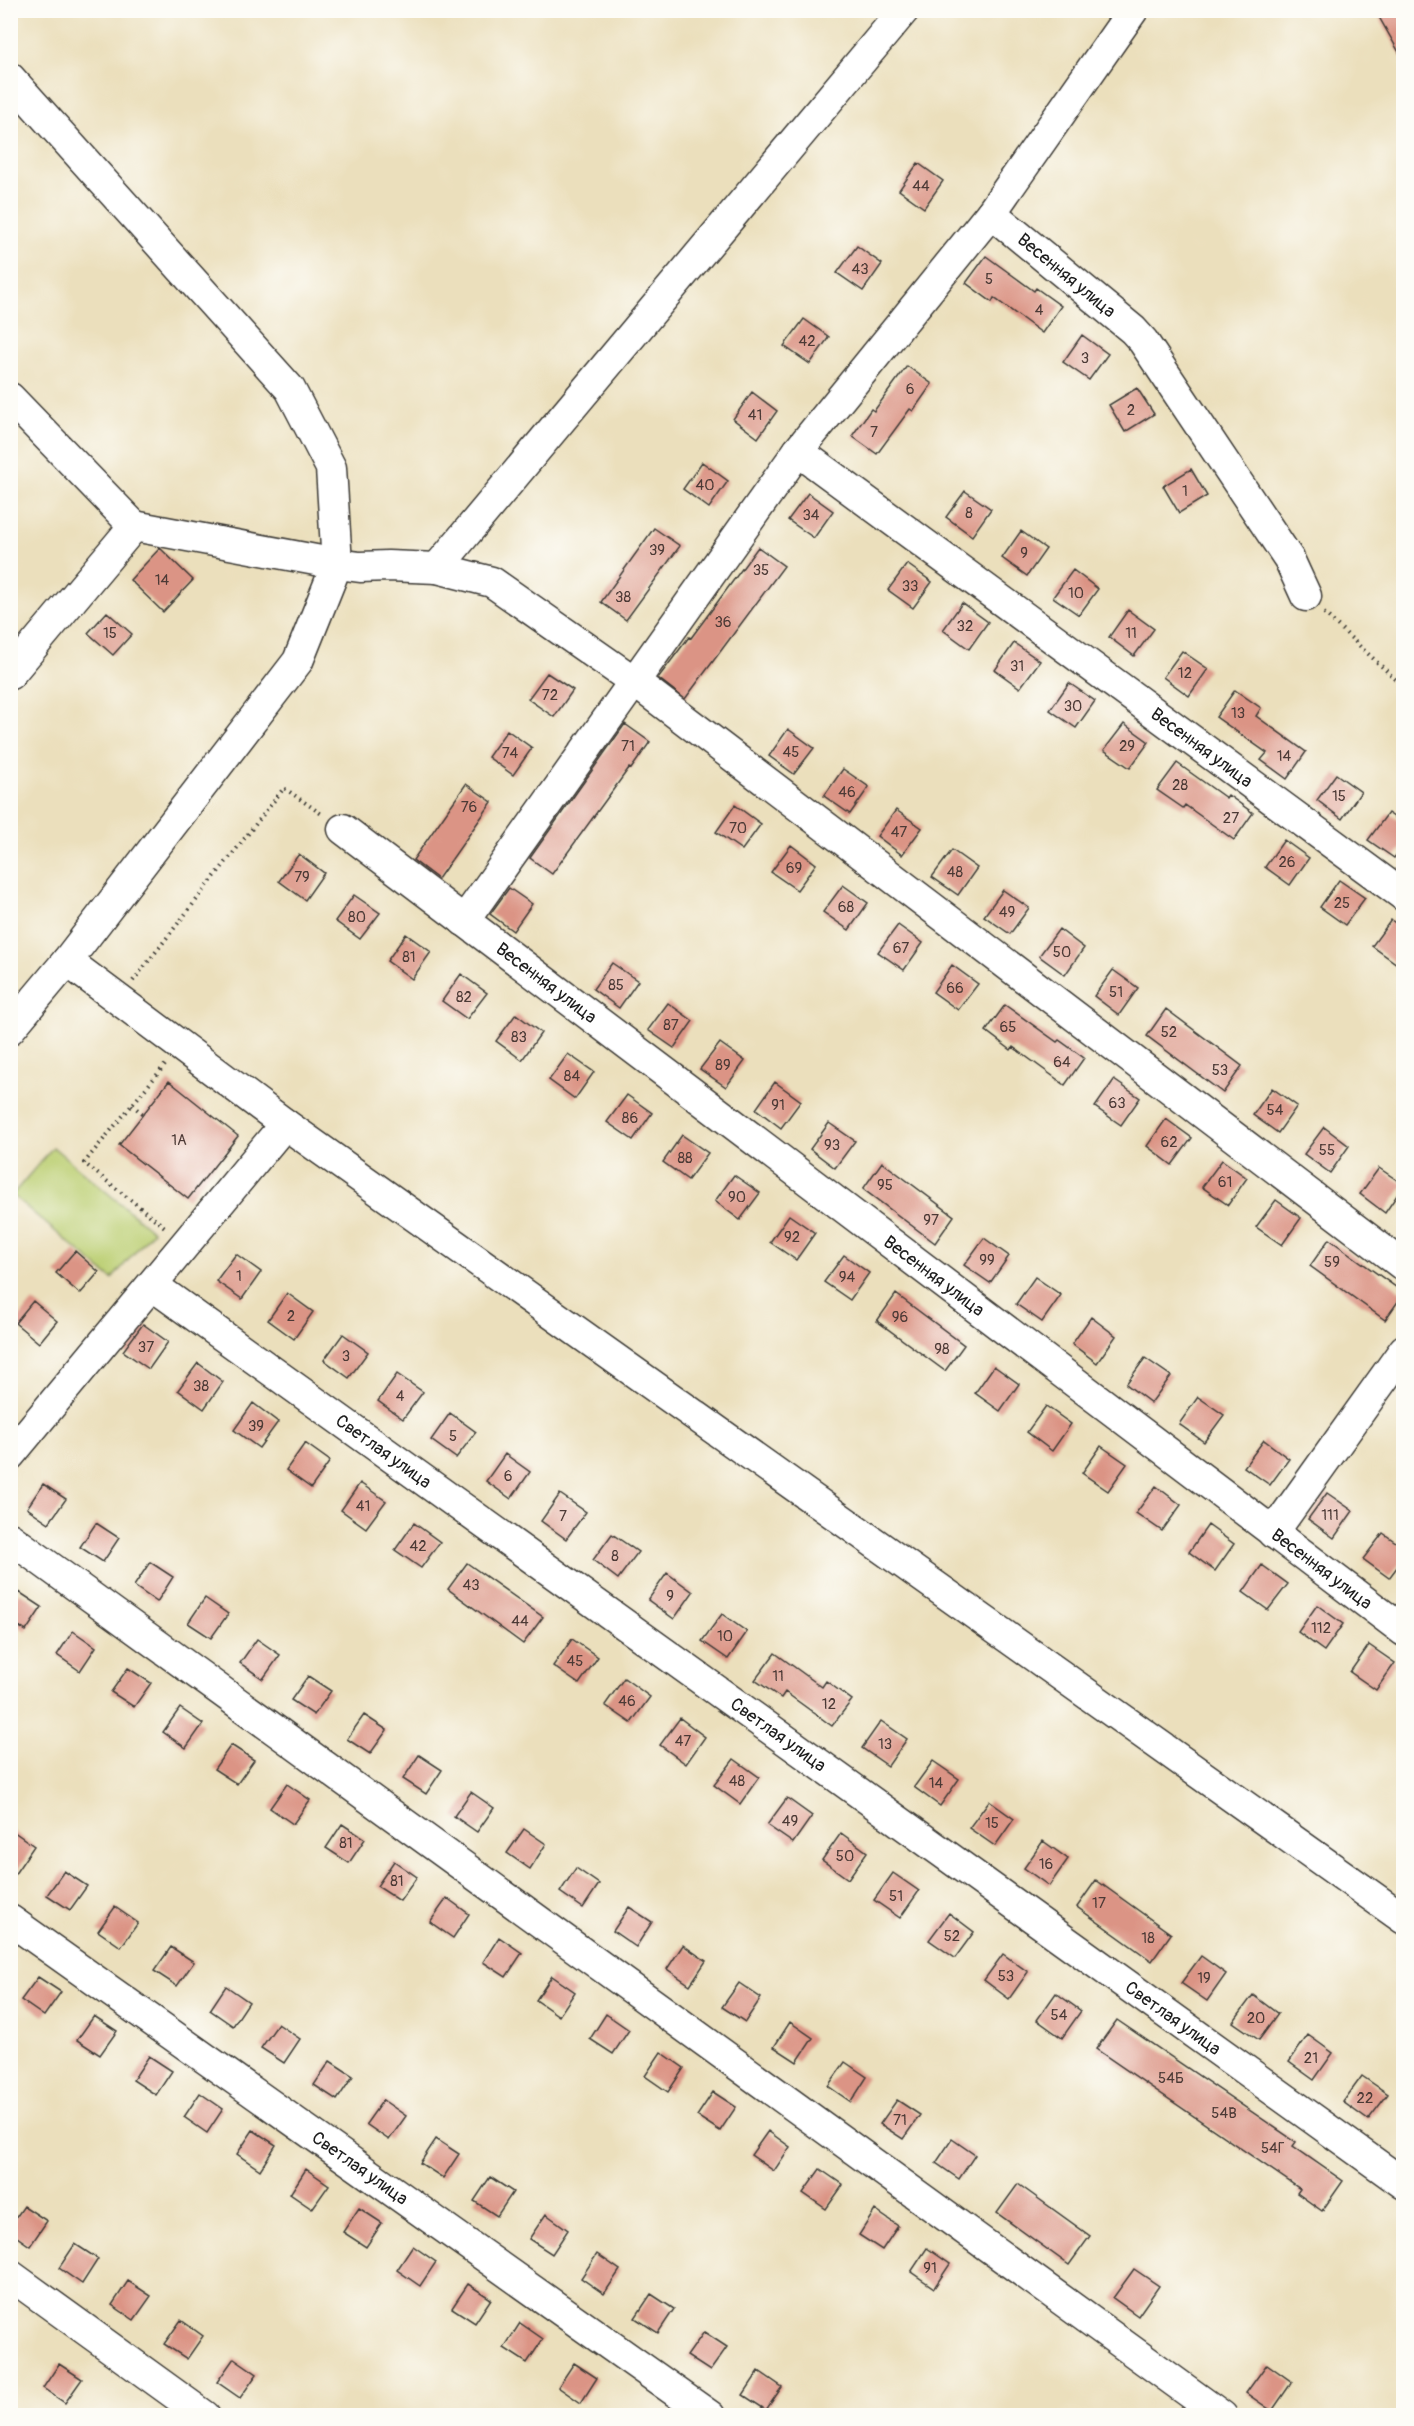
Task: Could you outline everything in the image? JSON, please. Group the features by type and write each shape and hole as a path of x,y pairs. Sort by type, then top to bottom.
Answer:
{"street":[{"path":"437,568 904,10"},
{"path":"464,921 798,451 991,213 1133,10"},
{"path":"10,78 290,389 331,468 337,564 298,661 68,961 10,1029"},
{"name":"Весенняя улица","path":"991,213 1143,341 1289,559 1306,596"},
{"path":"10,398 134,526 337,564 360,567 437,568 492,582 635,682 1404,1266"},
{"name":"Весенняя улица","path":"798,451 1404,896"},
{"path":"10,674 134,526"},
{"name":"Весенняя улица","path":"343,829 1404,1631"},
{"path":"68,961 285,1124 1404,1919"},
{"path":"10,1455 285,1124"},
{"name":"Светлая улица","path":"152,1285 1404,2184"},
{"path":"1273,1533 1404,1350"},
{"path":"10,1538 1222,2415"},
{"name":"Светлая улица","path":"10,1920 710,2415"},
{"path":"10,2276 205,2415"}],"path":[{"path":"1306,596 1404,687"},
{"path":"119,1000 284,788 343,829"},
{"path":"181,1046 84,1163 186,1244"},
{"path":"132,1105 143,1114"}],"green space":[{"path":"53,1147 153,1231 112,1279 12,1195"}],"building":[{"path":"1375,10 1404,10 1404,61"},
{"path":"918,163 943,181 924,208 899,190"},
{"path":"857,246 882,264 863,291 837,273"},
{"path":"986,256 1034,291 1036,288 1061,306 1042,333 994,298 992,302 966,283"},
{"path":"804,319 829,337 810,364 784,346"},
{"path":"1082,335 1108,354 1089,380 1063,362"},
{"path":"907,366 932,384 913,411 910,409 877,454 852,436 871,409 874,411"},
{"path":"1137,388 1154,414 1125,432 1109,405"},
{"path":"752,392 777,411 758,438 733,419"},
{"path":"702,462 728,481 709,508 683,489"},
{"path":"1191,469 1207,496 1179,513 1163,486"},
{"path":"965,491 991,509 972,536 946,517"},
{"path":"808,493 833,511 814,538 788,520"},
{"path":"654,528 680,546 626,620 601,602"},
{"path":"1021,531 1046,549 1027,576 1002,558"},
{"path":"758,547 784,566 685,699 658,678 689,637 691,638"},
{"path":"160,548 193,580 163,612 130,580"},
{"path":"907,564 932,582 913,608 888,590"},
{"path":"1073,570 1098,589 1079,615 1053,597"},
{"path":"962,603 988,622 969,649 943,630"},
{"path":"1128,610 1154,629 1134,656 1109,637"},
{"path":"107,612 132,634 113,655 88,633"},
{"path":"1014,643 1040,661 1020,688 995,670"},
{"path":"1182,651 1208,669 1189,696 1163,677"},
{"path":"547,673 573,690 554,717 528,699"},
{"path":"1069,683 1095,701 1076,728 1050,710"},
{"path":"1235,690 1261,708 1256,716 1306,752 1287,779 1261,760 1267,753 1216,717"},
{"path":"625,724 650,742 552,874 530,858"},
{"path":"1124,724 1149,742 1130,768 1104,750"},
{"path":"788,729 814,748 794,774 769,756"},
{"path":"507,730 532,748 513,775 488,757"},
{"path":"1177,763 1226,798 1228,795 1253,813 1234,840 1185,805 1183,808 1157,790"},
{"path":"843,769 869,787 850,814 824,796"},
{"path":"1336,774 1361,792 1342,819 1317,800"},
{"path":"466,784 492,802 438,879 413,860"},
{"path":"735,805 761,824 742,850 716,832"},
{"path":"896,810 922,828 902,855 877,836"},
{"path":"1388,813 1404,824 1404,845 1394,858 1368,840"},
{"path":"1284,840 1309,858 1290,885 1265,867"},
{"path":"791,845 816,864 797,890 771,872"},
{"path":"952,850 977,868 958,895 932,877"},
{"path":"299,854 324,873 305,900 279,881"},
{"path":"1339,880 1365,898 1345,925 1320,907"},
{"path":"843,885 868,903 849,930 823,912"},
{"path":"509,888 532,904 513,931 490,914"},
{"path":"1003,890 1029,908 1010,934 984,916"},
{"path":"354,895 380,913 360,939 335,921"},
{"path":"1391,920 1404,929 1404,969 1372,946"},
{"path":"898,925 923,943 904,970 878,952"},
{"path":"1059,929 1084,948 1065,975 1039,956"},
{"path":"406,934 431,952 412,979 387,961"},
{"path":"612,963 638,981 619,1008 593,989"},
{"path":"952,965 978,984 958,1010 933,992"},
{"path":"1113,970 1138,988 1119,1015 1094,996"},
{"path":"461,974 487,993 467,1019 442,1001"},
{"path":"668,1003 693,1021 674,1048 648,1030"},
{"path":"1005,1005 1084,1058 1065,1085 1013,1047 1011,1050 986,1031"},
{"path":"1166,1009 1242,1066 1223,1093 1147,1036"},
{"path":"516,1014 541,1033 522,1060 496,1041"},
{"path":"720,1043 745,1061 726,1087 700,1069"},
{"path":"568,1054 594,1072 575,1099 549,1080"},
{"path":"1114,1080 1140,1098 1121,1125 1095,1107"},
{"path":"169,1081 238,1136 188,1199 119,1145"},
{"path":"775,1082 801,1101 781,1128 756,1109"},
{"path":"1272,1088 1297,1106 1278,1133 1253,1115"},
{"path":"627,1095 652,1113 633,1140 607,1122"},
{"path":"1166,1119 1192,1138 1172,1165 1147,1146"},
{"path":"829,1123 855,1141 835,1168 810,1149"},
{"path":"1324,1127 1349,1146 1330,1173 1304,1154"},
{"path":"682,1135 708,1153 688,1180 663,1162"},
{"path":"1222,1160 1247,1178 1228,1205 1202,1187"},
{"path":"882,1162 954,1216 935,1243 863,1189"},
{"path":"1379,1168 1404,1185 1385,1213 1360,1194"},
{"path":"734,1175 760,1193 740,1220 715,1201"},
{"path":"1276,1200 1301,1218 1282,1245 1256,1227"},
{"path":"789,1215 815,1233 796,1260 770,1242"},
{"path":"984,1238 1009,1256 990,1283 964,1265"},
{"path":"1329,1239 1404,1293 1385,1320 1310,1266"},
{"path":"75,1251 99,1272 80,1294 56,1273"},
{"path":"236,1254 261,1272 242,1299 216,1281"},
{"path":"844,1255 869,1273 850,1300 824,1282"},
{"path":"1035,1277 1061,1295 1042,1322 1016,1304"},
{"path":"287,1293 313,1312 294,1339 268,1320"},
{"path":"896,1294 964,1345 945,1371 877,1321"},
{"path":"33,1301 57,1321 39,1343 15,1323"},
{"path":"1091,1317 1116,1336 1097,1363 1072,1344"},
{"path":"143,1324 168,1342 149,1369 123,1351"},
{"path":"343,1334 368,1352 349,1378 324,1360"},
{"path":"1145,1358 1171,1376 1151,1403 1126,1384"},
{"path":"198,1363 223,1382 204,1409 178,1390"},
{"path":"994,1366 1019,1384 1000,1411 975,1393"},
{"path":"397,1374 423,1392 403,1419 378,1401"},
{"path":"1198,1397 1224,1415 1204,1442 1179,1424"},
{"path":"253,1403 278,1422 259,1448 234,1430"},
{"path":"1046,1406 1071,1424 1052,1451 1027,1432"},
{"path":"450,1413 476,1432 456,1458 431,1440"},
{"path":"1264,1440 1289,1459 1270,1485 1244,1467"},
{"path":"305,1443 330,1461 311,1488 286,1470"},
{"path":"1101,1446 1127,1464 1108,1491 1082,1473"},
{"path":"505,1454 530,1472 511,1499 486,1481"},
{"path":"360,1483 386,1501 366,1528 341,1510"},
{"path":"43,1484 66,1499 49,1523 27,1508"},
{"path":"1156,1486 1181,1505 1162,1531 1136,1513"},
{"path":"1327,1493 1353,1511 1334,1538 1308,1519"},
{"path":"560,1494 586,1512 566,1539 541,1521"},
{"path":"96,1523 119,1538 103,1562 80,1547"},
{"path":"414,1523 440,1542 421,1568 395,1550"},
{"path":"1208,1525 1234,1544 1215,1571 1189,1552"},
{"path":"1383,1533 1404,1548 1404,1558 1389,1578 1363,1559"},
{"path":"612,1534 638,1552 618,1579 593,1560"},
{"path":"150,1562 173,1577 157,1602 134,1586"},
{"path":"467,1563 543,1617 523,1644 448,1589"},
{"path":"1262,1565 1288,1584 1268,1610 1243,1592"},
{"path":"667,1573 693,1592 674,1619 648,1600"},
{"path":"19,1592 42,1607 26,1631 10,1621 10,1605"},
{"path":"205,1598 228,1614 211,1638 188,1623"},
{"path":"1317,1605 1343,1624 1324,1651 1298,1632"},
{"path":"722,1614 747,1632 728,1659 702,1641"},
{"path":"73,1631 96,1647 80,1671 57,1655"},
{"path":"257,1639 280,1655 263,1679 240,1663"},
{"path":"572,1639 598,1657 579,1684 553,1666"},
{"path":"1369,1645 1395,1663 1376,1690 1350,1672"},
{"path":"775,1653 822,1687 826,1681 852,1700 832,1726 785,1692 781,1698 755,1680"},
{"path":"128,1668 151,1683 134,1707 111,1692"},
{"path":"308,1676 331,1691 314,1715 291,1700"},
{"path":"624,1678 650,1697 631,1723 605,1705"},
{"path":"180,1708 203,1724 186,1748 163,1732"},
{"path":"364,1715 387,1730 370,1754 347,1739"},
{"path":"680,1718 705,1737 686,1764 660,1745"},
{"path":"881,1721 907,1739 888,1766 862,1748"},
{"path":"231,1745 254,1760 237,1784 214,1769"},
{"path":"419,1755 442,1770 426,1794 403,1779"},
{"path":"734,1759 759,1777 740,1804 714,1785"},
{"path":"933,1761 959,1779 940,1806 914,1787"},
{"path":"287,1784 310,1800 293,1824 270,1808"},
{"path":"471,1792 494,1808 477,1832 454,1816"},
{"path":"787,1798 812,1816 793,1843 767,1825"},
{"path":"989,1801 1014,1819 995,1846 969,1828"},
{"path":"342,1824 365,1839 349,1863 326,1848"},
{"path":"10,1829 34,1846 10,1881"},
{"path":"524,1829 546,1844 530,1869 507,1853"},
{"path":"841,1833 867,1852 848,1879 822,1860"},
{"path":"1043,1841 1068,1859 1049,1886 1024,1868"},
{"path":"394,1861 417,1877 400,1901 377,1886"},
{"path":"576,1868 599,1884 583,1908 560,1892"},
{"path":"64,1871 87,1886 70,1910 47,1895"},
{"path":"893,1873 919,1891 900,1918 874,1900"},
{"path":"1096,1880 1171,1934 1152,1961 1077,1907"},
{"path":"447,1898 469,1914 453,1938 430,1922"},
{"path":"115,1907 138,1923 121,1947 98,1931"},
{"path":"629,1907 652,1922 636,1947 613,1931"},
{"path":"949,1913 974,1932 955,1958 929,1940"},
{"path":"499,1937 522,1953 506,1977 483,1962"},
{"path":"683,1945 706,1961 690,1985 667,1969"},
{"path":"171,1947 194,1962 177,1986 154,1971"},
{"path":"1003,1954 1028,1972 1009,1999 984,1980"},
{"path":"1201,1956 1226,1974 1207,2001 1181,1983"},
{"path":"552,1976 575,1992 559,2016 536,2000"},
{"path":"38,1977 61,1992 44,2016 21,2000"},
{"path":"739,1983 761,1998 745,2022 722,2007"},
{"path":"226,1986 249,2002 233,2026 210,2010"},
{"path":"1056,1993 1081,2011 1062,2038 1037,2020"},
{"path":"1253,1995 1278,2014 1259,2040 1233,2022"},
{"path":"606,2014 629,2030 613,2054 590,2039"},
{"path":"94,2016 117,2031 100,2055 77,2040"},
{"path":"1117,2020 1296,2142 1293,2146 1343,2181 1322,2211 1297,2193 1300,2189 1096,2049"},
{"path":"790,2022 813,2038 797,2062 774,2047"},
{"path":"278,2024 300,2039 284,2063 261,2048"},
{"path":"1308,2035 1333,2053 1314,2080 1289,2062"},
{"path":"661,2052 684,2068 668,2092 645,2076"},
{"path":"149,2056 172,2071 156,2095 133,2080"},
{"path":"330,2061 353,2076 337,2100 314,2085"},
{"path":"845,2062 867,2077 851,2102 828,2086"},
{"path":"1362,2076 1388,2094 1368,2120 1343,2102"},
{"path":"713,2092 736,2107 720,2131 697,2116"},
{"path":"200,2093 223,2109 207,2133 184,2117"},
{"path":"383,2100 406,2116 389,2140 366,2124"},
{"path":"897,2100 920,2115 903,2139 880,2124"},
{"path":"253,2130 276,2145 260,2170 237,2154"},
{"path":"768,2131 790,2147 774,2171 751,2155"},
{"path":"436,2139 459,2154 443,2178 420,2163"},
{"path":"952,2139 975,2155 959,2179 936,2163"},
{"path":"306,2169 329,2185 312,2209 290,2194"},
{"path":"820,2169 843,2185 826,2209 803,2193"},
{"path":"490,2177 513,2192 497,2216 474,2201"},
{"path":"1018,2184 1090,2236 1069,2265 997,2213"},
{"path":"24,2206 47,2221 30,2246 10,2232 10,2226"},
{"path":"359,2208 382,2223 366,2247 343,2232"},
{"path":"875,2210 898,2226 882,2250 859,2235"},
{"path":"546,2214 568,2230 552,2254 529,2239"},
{"path":"75,2244 98,2259 82,2284 59,2268"},
{"path":"413,2246 436,2262 420,2286 397,2270"},
{"path":"927,2248 950,2264 934,2288 911,2272"},
{"path":"597,2254 620,2270 604,2294 581,2278"},
{"path":"1134,2269 1159,2286 1138,2316 1113,2298"},
{"path":"128,2281 151,2296 134,2320 112,2305"},
{"path":"468,2284 491,2299 475,2323 452,2308"},
{"path":"651,2294 674,2309 658,2333 635,2318"},
{"path":"181,2320 203,2336 187,2359 164,2344"},
{"path":"520,2323 543,2339 527,2363 504,2348"},
{"path":"704,2332 727,2347 710,2371 687,2356"},
{"path":"234,2358 257,2374 240,2398 217,2382"},
{"path":"574,2363 597,2378 581,2403 558,2387"},
{"path":"59,2364 82,2379 65,2403 43,2388"},
{"path":"1267,2364 1292,2382 1272,2411 1246,2393"},
{"path":"759,2371 782,2387 766,2410 743,2395"}]}
